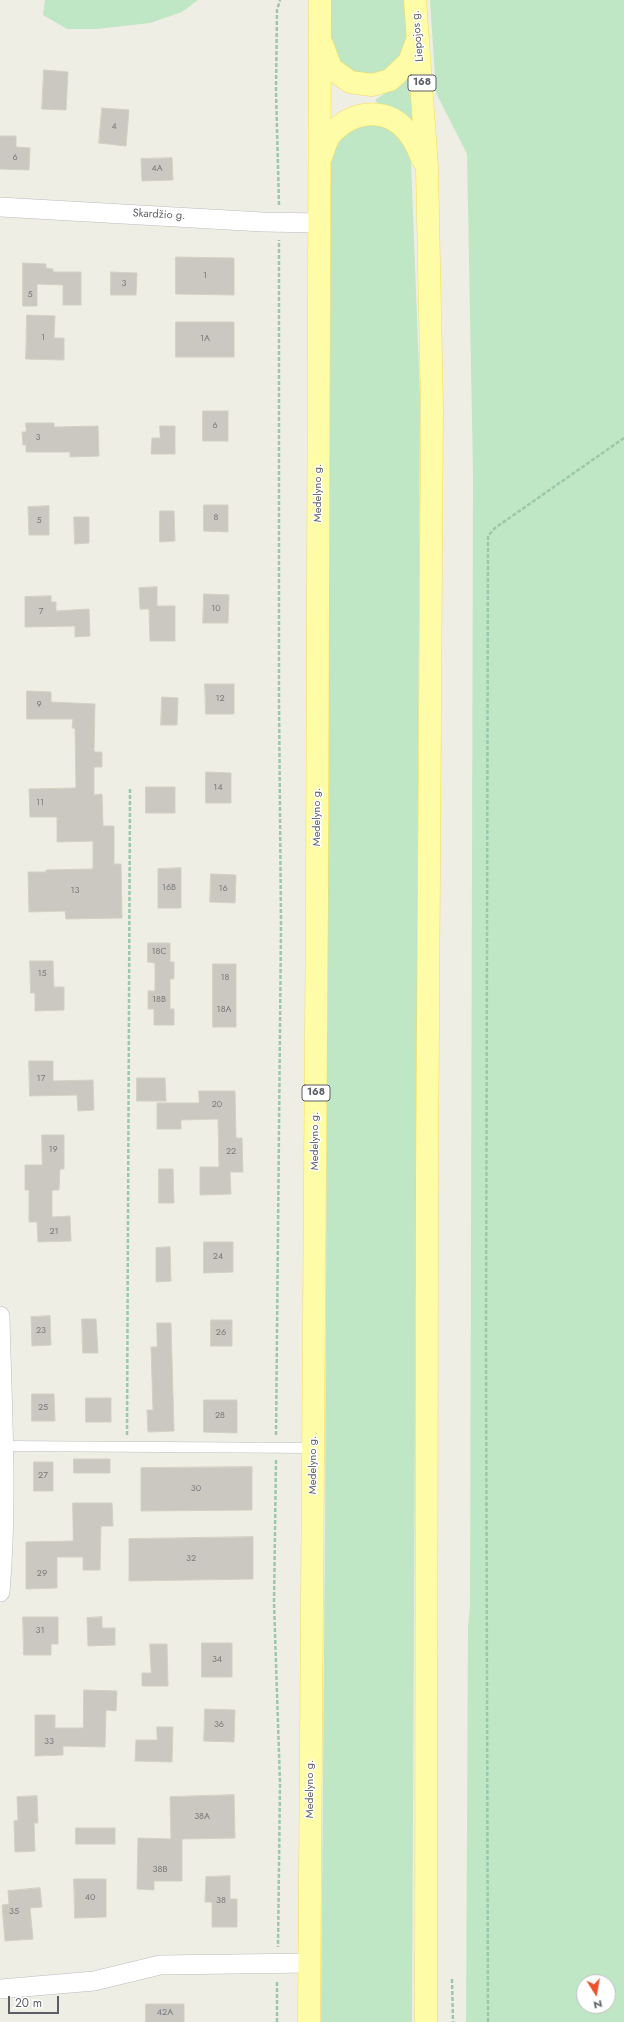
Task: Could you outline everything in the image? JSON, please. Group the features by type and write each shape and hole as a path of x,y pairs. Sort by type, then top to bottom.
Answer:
{"main road":[{"name":"168","path":"318,163 320,0"},
{"name":"Liepojos g.","path":"415,0 419,34 427,167"},
{"path":"320,40 331,68 350,82 372,85 390,80 409,62 419,34"},
{"path":"318,163 330,135 347,119 368,113 393,119 410,135 427,167"},
{"name":"Medelyno g.","path":"309,2022 317,897 318,163"},
{"name":"168","path":"426,2022 427,1192 432,407 427,167"}],"street":[{"name":"Skardžio g.","path":"0,206 318,223"},
{"path":"0,1316 3,1446 3,1558 0,1592"},
{"path":"0,1989 94,1981 160,1965 309,1963"}],"lane":[{"path":"3,1446 313,1448"}],"path":[{"path":"276,2022 280,1783 274,1603 281,926 279,701 280,222 276,91 277,10 280,0"},
{"path":"488,2022 486,1337 488,536 495,528 624,438"},
{"path":"127,1447 130,789"},
{"path":"452,1979 453,2022"}],"green space":[{"path":"45,0 198,0 182,12 150,23 96,29 67,29 43,15"},
{"path":"331,0 406,0 408,44 391,69 370,76 339,68 330,41"},
{"path":"430,0 624,0 624,2022 466,2022 468,1627 470,1606 473,475 467,154 436,93"},
{"path":"412,71 416,124 406,115 378,104 375,100 399,84"},
{"path":"371,121 401,134 411,161 420,396 412,2022 321,2022 325,1529 331,158 341,135"}],"building":[{"path":"44,70 68,72 66,110 42,109"},
{"path":"102,108 129,110 126,146 99,143"},
{"path":"0,136 16,136 16,147 30,148 29,170 0,169"},
{"path":"172,158 173,180 142,181 141,159"},
{"path":"176,257 234,258 234,295 176,294"},
{"path":"23,263 46,264 46,268 53,269 53,272 81,272 81,305 63,305 63,285 37,284 37,306 23,306"},
{"path":"111,272 137,273 136,295 111,295"},
{"path":"27,315 55,316 54,338 64,338 64,360 26,359"},
{"path":"176,322 234,322 234,357 176,357"},
{"path":"203,411 228,411 228,441 203,441"},
{"path":"26,423 54,423 54,427 98,426 99,456 70,457 70,452 26,452 26,445 23,445 22,432 26,432"},
{"path":"160,426 175,426 175,454 151,454 152,438 160,438"},
{"path":"204,505 228,505 228,532 204,531"},
{"path":"49,506 49,535 29,535 28,507"},
{"path":"160,511 174,511 175,541 160,542"},
{"path":"74,517 89,517 89,543 75,544"},
{"path":"157,587 157,606 175,606 175,641 150,641 149,609 140,609 139,588"},
{"path":"204,594 229,595 228,623 203,623"},
{"path":"51,596 51,602 56,602 56,611 89,609 90,636 75,637 75,626 25,627 25,597"},
{"path":"205,684 234,684 234,714 206,714"},
{"path":"27,691 51,692 51,702 95,704 94,752 102,752 102,767 94,767 94,795 102,794 103,826 114,826 114,864 121,864 122,918 66,919 65,911 29,912 28,872 93,869 93,841 57,842 57,817 30,817 29,789 76,788 75,728 72,728 73,719 27,719"},
{"path":"162,697 178,698 177,725 161,725"},
{"path":"206,772 231,773 231,803 206,803"},
{"path":"146,787 175,787 175,813 146,813"},
{"path":"181,868 181,908 158,908 158,869"},
{"path":"211,874 236,875 235,903 210,902"},
{"path":"148,943 170,943 170,962 174,962 174,979 170,979 170,1009 174,1009 174,1025 154,1025 154,1009 148,1009 148,991 155,991 155,963 148,962"},
{"path":"30,961 53,961 54,987 64,987 64,1010 35,1011 35,993 31,993"},
{"path":"213,964 236,964 236,1027 213,1027"},
{"path":"29,1061 53,1061 53,1081 93,1080 94,1110 78,1111 77,1095 30,1096"},
{"path":"137,1078 165,1078 166,1101 137,1101"},
{"path":"199,1091 235,1091 236,1138 242,1138 243,1172 230,1172 231,1194 200,1195 200,1167 219,1167 218,1119 181,1120 181,1129 157,1129 157,1103 199,1103"},
{"path":"42,1135 64,1135 64,1169 60,1169 59,1190 52,1190 52,1217 70,1216 71,1241 38,1242 37,1222 29,1222 29,1190 25,1190 25,1165 42,1165"},
{"path":"159,1169 173,1169 174,1203 159,1203"},
{"path":"204,1242 233,1242 233,1272 204,1273"},
{"path":"170,1247 171,1281 156,1282 156,1248"},
{"path":"50,1316 51,1345 32,1346 31,1317"},
{"path":"82,1319 96,1319 98,1353 83,1353"},
{"path":"211,1320 232,1320 232,1346 211,1346"},
{"path":"157,1323 171,1323 174,1431 148,1432 147,1410 153,1410 151,1347 157,1347"},
{"path":"32,1394 54,1394 55,1421 32,1421"},
{"path":"86,1398 111,1398 111,1422 86,1422"},
{"path":"204,1400 237,1400 237,1433 204,1432"},
{"path":"74,1459 110,1459 110,1473 74,1473"},
{"path":"34,1462 53,1462 53,1491 34,1491"},
{"path":"252,1467 252,1510 141,1511 141,1468"},
{"path":"73,1503 112,1503 113,1526 101,1526 100,1570 83,1570 83,1557 57,1557 57,1588 26,1589 26,1542 73,1541"},
{"path":"253,1537 253,1579 129,1581 129,1539"},
{"path":"23,1617 58,1617 58,1644 51,1644 51,1655 24,1655"},
{"path":"102,1617 102,1628 115,1628 115,1645 88,1646 87,1618"},
{"path":"202,1643 232,1643 232,1677 202,1677"},
{"path":"150,1644 167,1644 168,1686 142,1686 142,1673 151,1673"},
{"path":"84,1690 117,1691 116,1711 106,1710 105,1747 63,1746 63,1755 35,1756 35,1715 55,1715 55,1728 83,1728"},
{"path":"205,1709 235,1710 234,1742 204,1741"},
{"path":"157,1727 173,1727 172,1762 135,1761 136,1740 157,1740"},
{"path":"234,1795 235,1838 182,1839 182,1881 154,1881 154,1890 137,1889 138,1838 171,1839 170,1797"},
{"path":"37,1796 38,1823 34,1823 35,1851 15,1852 14,1821 18,1820 17,1797"},
{"path":"76,1828 115,1828 115,1844 76,1844"},
{"path":"230,1876 230,1899 237,1899 237,1927 212,1927 212,1902 205,1902 206,1877"},
{"path":"74,1879 106,1879 106,1917 75,1918"},
{"path":"40,1888 42,1907 30,1908 33,1939 5,1941 2,1905 9,1904 8,1891"},
{"path":"146,2004 184,2004 184,2022 146,2022"}]}
